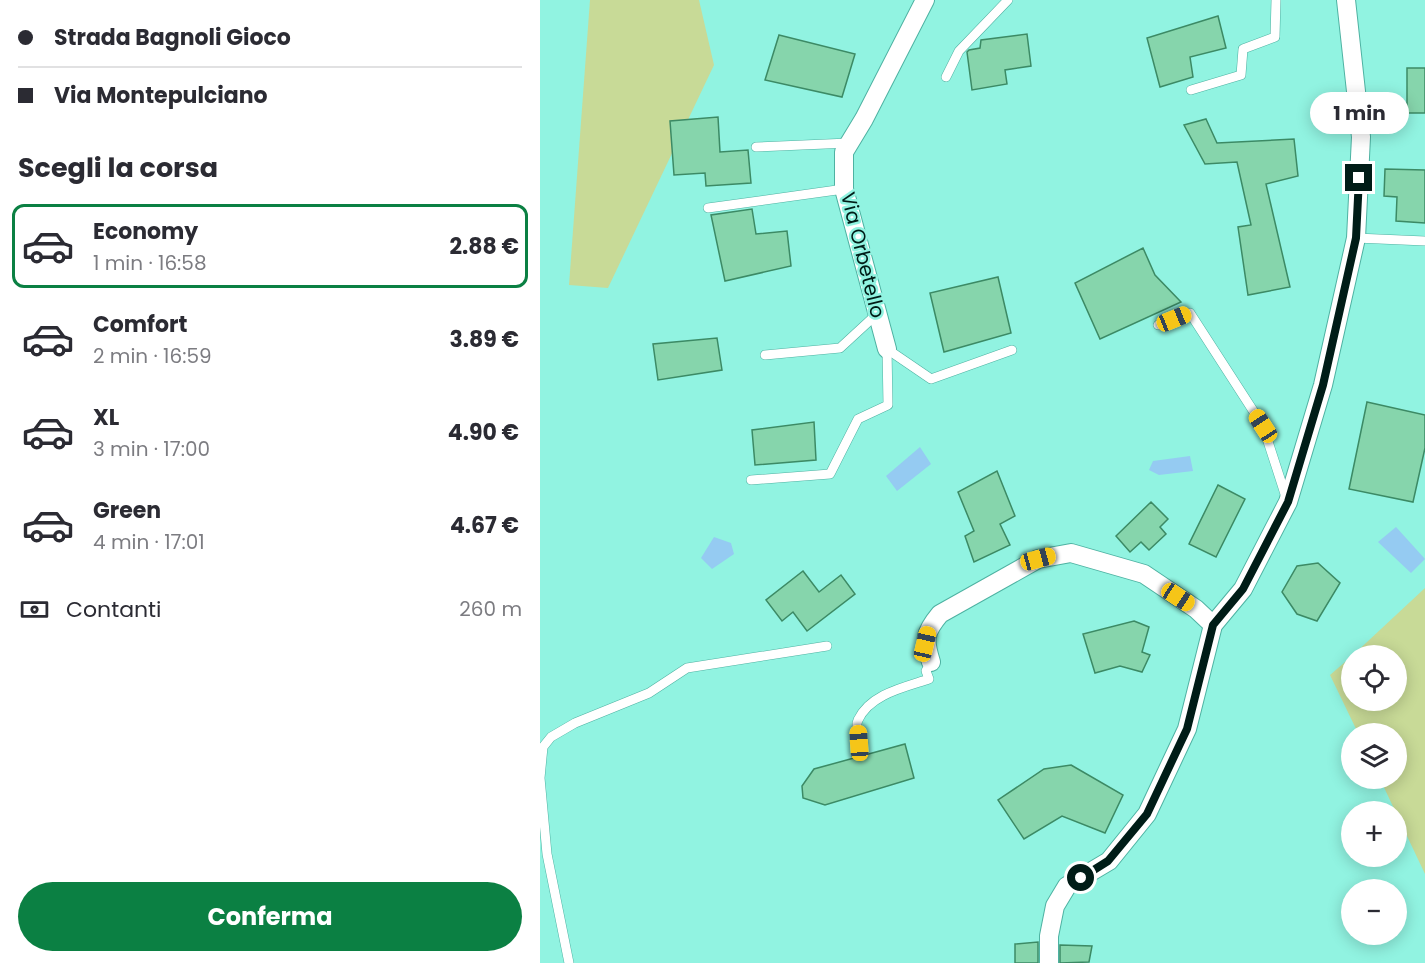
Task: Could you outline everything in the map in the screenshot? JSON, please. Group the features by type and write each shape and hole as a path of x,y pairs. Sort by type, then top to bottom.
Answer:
{"street":[{"name":"Via Orbetello","path":"887,349 844,189 844,152 925,0"},
{"path":"1049,963 1048,936 1055,906 1067,886 1108,861 1147,814 1187,729 1213,625 1243,589 1288,502 1323,385 1356,238 1361,138 1346,0"},
{"path":"931,662 925,644 929,627 940,614 1038,559 1052,555 1071,553 1144,574 1196,609 1213,625"}],"lane":[{"path":"946,77 959,51 1008,0"},
{"path":"1191,90 1241,75 1243,50 1275,37 1276,0"},
{"path":"756,147 849,143"},
{"path":"708,208 844,189"},
{"path":"1356,238 1425,241"},
{"path":"765,355 840,348 878,313"},
{"path":"1158,325 1190,313 1263,426 1288,502"},
{"path":"887,349 931,379 1012,350"},
{"path":"751,480 830,474 858,419 888,405 887,349"},
{"path":"569,963 547,854 540,778 543,747 551,737 575,723 649,693 687,668 827,646"},
{"path":"859,743 857,722 870,704 892,691 929,679 926,671 931,662"}],"green space":[{"path":"590,0 699,0 714,65 608,288 569,285"},
{"path":"1425,588 1425,874 1407,836 1407,801 1390,801 1385,789 1407,789 1407,723 1353,723 1347,711 1407,711 1407,645 1364,645"},
{"path":"1341,666 1341,698 1330,675"}],"water":[{"path":"920,447 931,464 897,491 886,476"},
{"path":"1190,456 1193,471 1159,475 1149,470 1153,461"},
{"path":"1396,527 1425,559 1411,573 1378,542"},
{"path":"714,537 731,543 734,554 712,569 701,558"}],"building":[{"path":"1218,16 1226,48 1190,57 1193,77 1160,87 1147,38"},
{"path":"1027,34 1031,66 1005,70 1007,84 972,90 967,52 980,48 981,40"},
{"path":"779,35 855,54 842,97 765,80"},
{"path":"1407,68 1425,68 1425,113 1407,113"},
{"path":"718,117 720,152 748,150 751,183 706,186 705,173 674,175 670,121"},
{"path":"1206,119 1217,143 1294,139 1298,176 1266,184 1290,287 1248,295 1238,227 1251,225 1237,162 1205,164 1184,125"},
{"path":"1385,169 1425,170 1425,223 1396,221 1397,197 1384,196"},
{"path":"752,209 756,234 787,231 791,266 725,281 711,215"},
{"path":"1143,248 1155,275 1181,302 1100,339 1075,283"},
{"path":"998,277 1011,333 944,352 930,293"},
{"path":"717,338 722,370 658,380 653,344"},
{"path":"1367,402 1425,415 1425,448 1413,502 1349,489"},
{"path":"814,422 816,460 755,465 752,430"},
{"path":"997,471 1015,516 1000,524 1010,545 974,562 965,536 974,531 958,492"},
{"path":"1218,485 1245,499 1216,557 1189,544"},
{"path":"1151,502 1168,519 1160,527 1166,534 1149,550 1141,542 1130,552 1116,536"},
{"path":"1318,563 1340,583 1317,621 1297,614 1282,592 1297,566"},
{"path":"803,571 819,592 841,575 855,594 807,631 793,612 782,621 766,600"},
{"path":"1134,621 1149,627 1142,652 1150,655 1142,672 1120,666 1095,673 1083,634"},
{"path":"905,744 914,778 825,805 803,798 802,786 814,769"},
{"path":"1071,765 1123,795 1105,833 1062,816 1024,839 998,800 1044,769"},
{"path":"1038,942 1038,963 1015,963 1015,944"},
{"path":"1060,945 1092,946 1089,962 1060,963"}],"route":[{"path":"1081,878 1108,861 1147,814 1187,729 1213,625 1243,589 1288,502 1323,385 1356,238 1359,178"}]}
